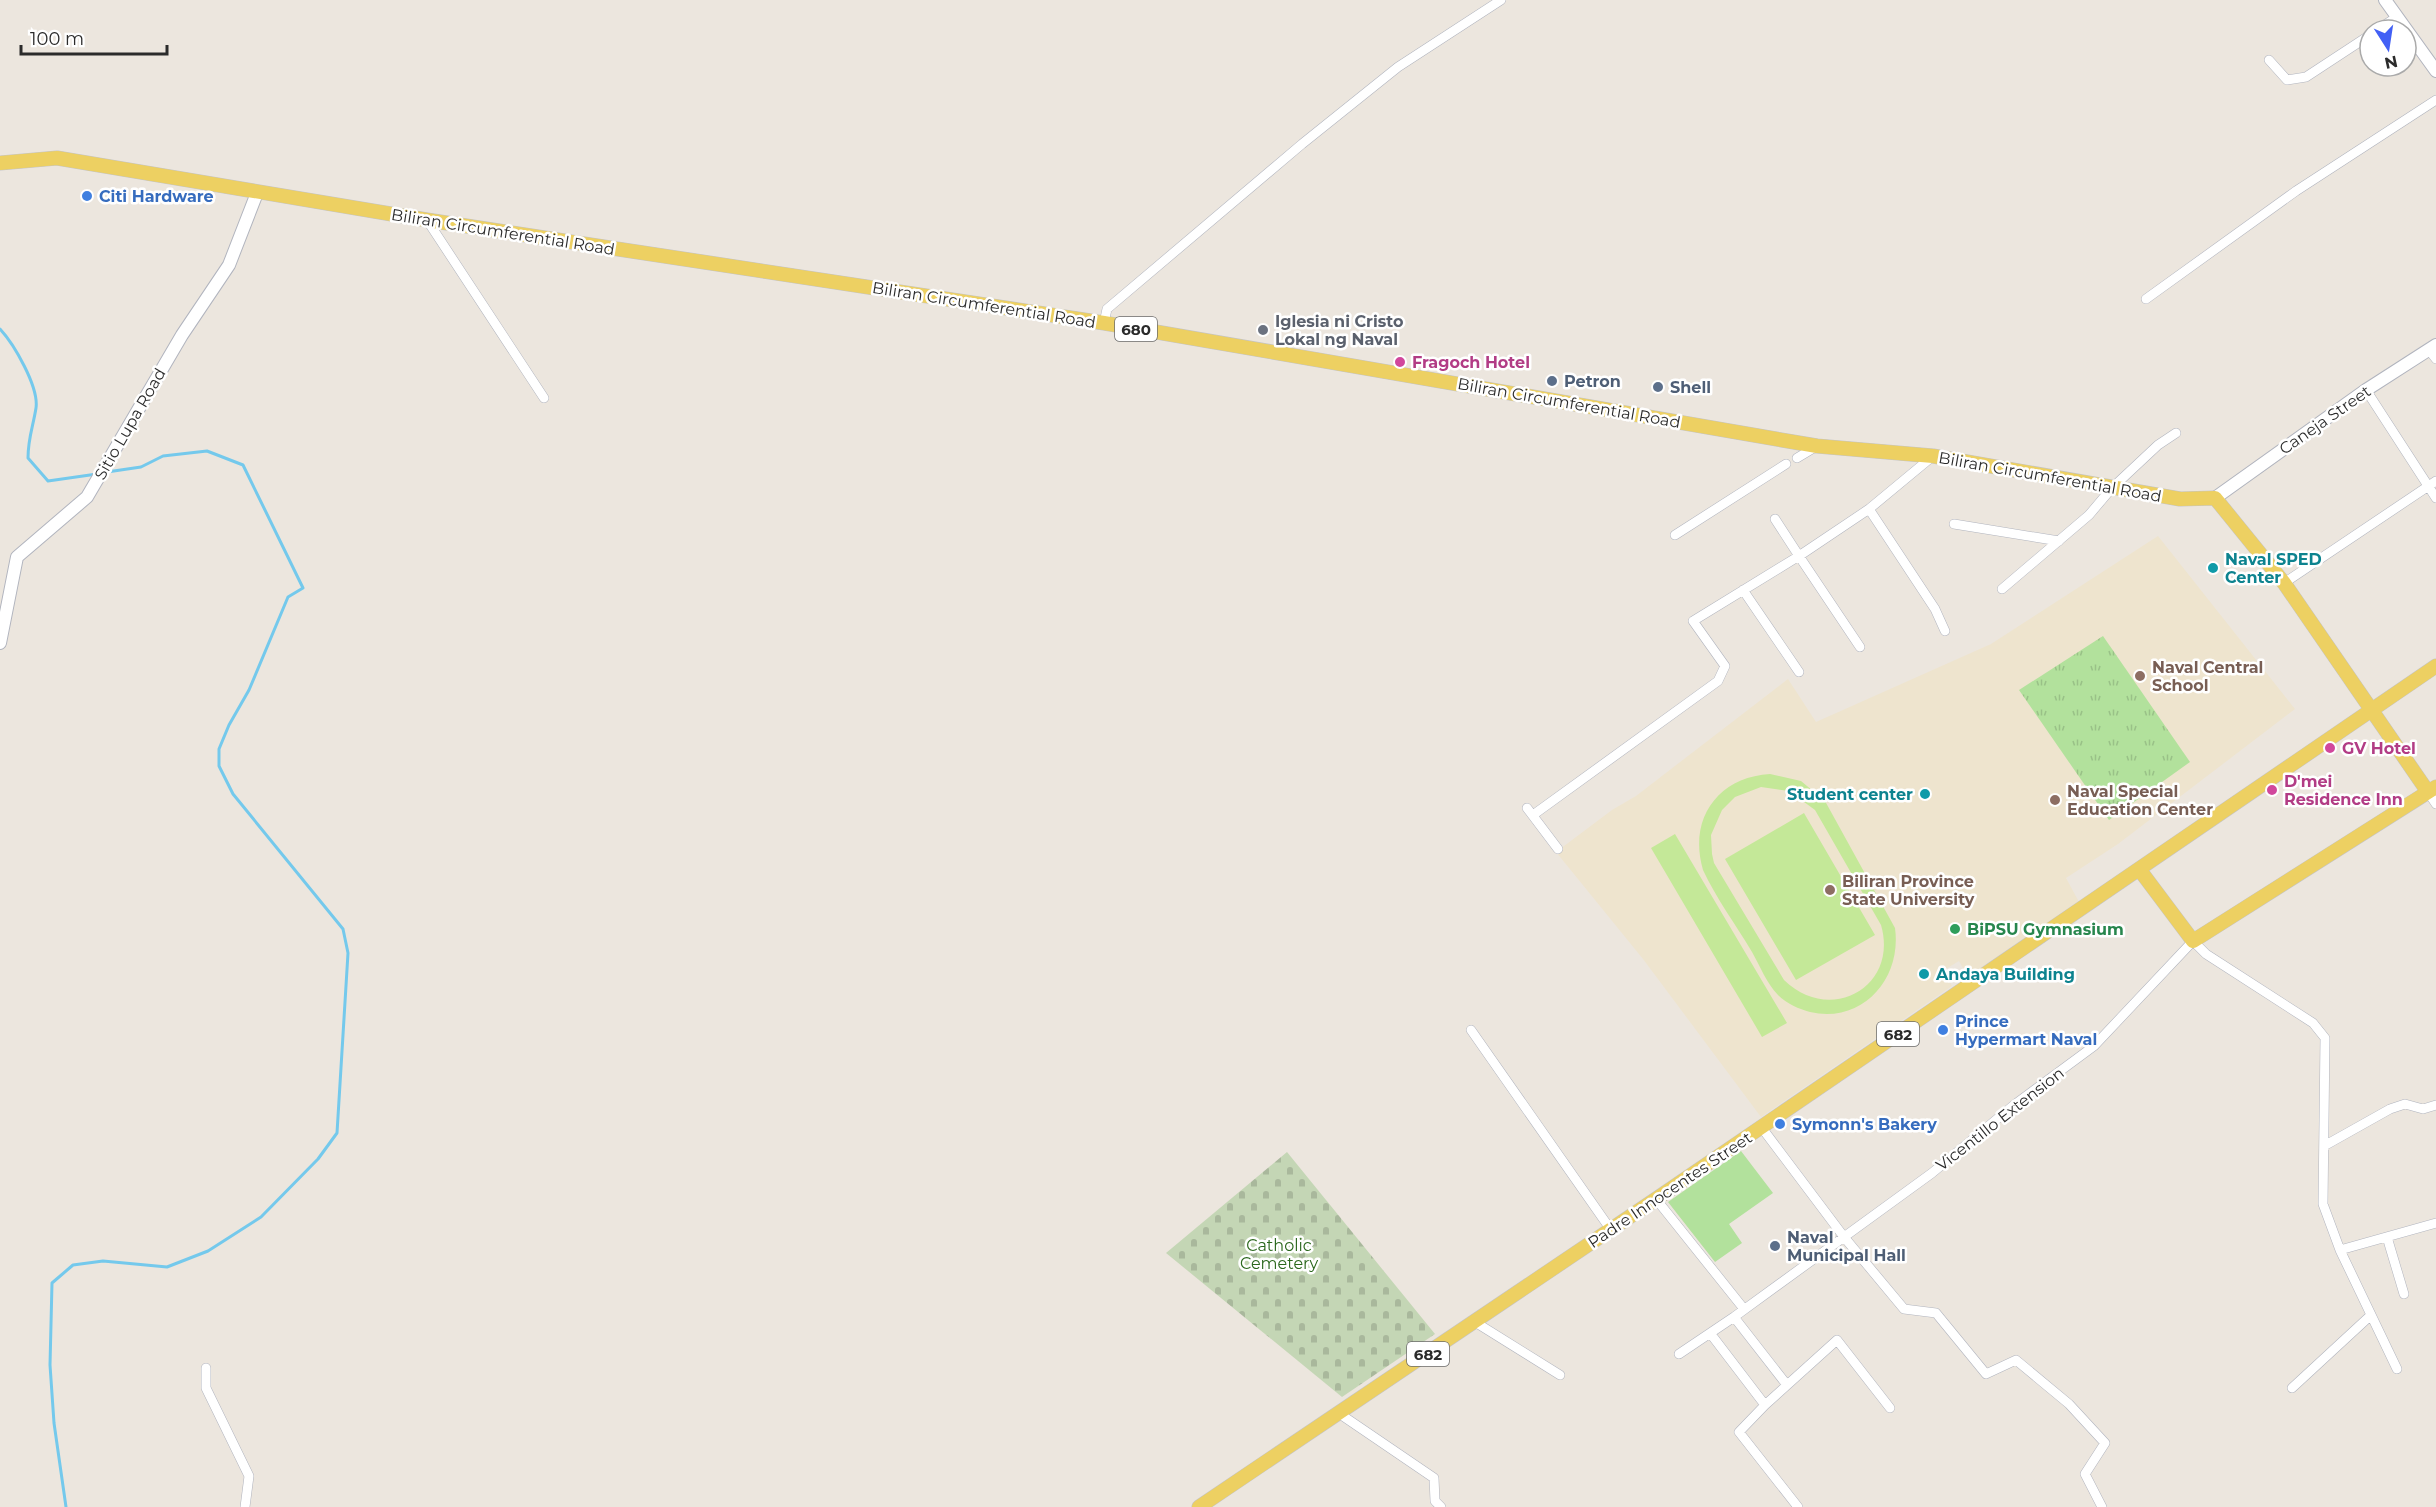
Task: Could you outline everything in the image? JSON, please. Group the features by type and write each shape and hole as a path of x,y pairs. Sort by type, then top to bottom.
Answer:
{"main road":[{"name":"Biliran Circumferential Road","path":"0,164 57,158 427,220 1104,323 1816,446 1933,456 2111,489 2180,499 2215,498"},
{"path":"2215,498 2284,583 2372,709 2432,789"},
{"name":"Padre Innocentes Street","path":"1199,1507 1611,1230 2436,666"},
{"name":"Vicentillo Extension","path":"2193,941 2432,789"},
{"path":"2139,869 2193,941"}],"street":[{"path":"1104,323 1107,309 1302,144 1398,68 1502,0"},
{"path":"2385,0 2436,70"},
{"path":"2269,60 2287,80 2306,77 2358,43"},
{"path":"2146,298 2296,191 2436,100"},
{"name":"Sitio Lupa Road","path":"0,643 17,557 87,497 182,335 229,265 257,193"},
{"path":"427,220 544,398"},
{"name":"Caneja Street","path":"2215,498 2366,390 2434,351"},
{"path":"2366,390 2432,484 2436,498"},
{"path":"2002,589 2090,515 2111,489 2158,445 2176,434"},
{"path":"1797,458 1816,446"},
{"path":"1558,849 1530,811 1718,681 1725,666 1693,621 1799,556 1869,509 1933,456"},
{"path":"1675,535 1786,464"},
{"path":"2284,583 2432,484"},
{"path":"1869,509 1935,609 1945,631"},
{"path":"1774,519 1860,647"},
{"path":"1954,524 2059,541"},
{"path":"1743,590 1799,672"},
{"path":"2432,789 2436,804"},
{"path":"2193,941 2206,954 2313,1023 2325,1038 2323,1204 2340,1250 2397,1369"},
{"name":"Vicentillo Extension","path":"1679,1354 1744,1310 1932,1173 2014,1105 2094,1046 2193,941"},
{"path":"1471,1030 1611,1230"},
{"path":"2324,1146 2390,1109 2405,1104 2422,1109 2436,1105"},
{"path":"1761,1128 1904,1309 1936,1313 1986,1374 2016,1360 2069,1404 2105,1443 2085,1474 2102,1507"},
{"path":"1656,1199 1744,1310"},
{"path":"2340,1250 2436,1223"},
{"path":"2387,1237 2404,1294"},
{"path":"2292,1388 2370,1316"},
{"path":"1734,1317 1787,1385"},
{"path":"1475,1322 1560,1375"},
{"path":"1710,1333 1765,1405"},
{"path":"1798,1507 1739,1432 1765,1405 1837,1340 1890,1408"},
{"path":"206,1368 206,1388 249,1476 245,1507"},
{"path":"1340,1414 1434,1478 1435,1501 1441,1507"}],"shaded area":[{"name":"Biliran Province State University","path":"2158,536 2295,709 2118,844 2066,878 2079,902 1968,977 1959,961 1944,970 1952,986 1761,1117 1643,959 1556,852 1612,810 1636,796 1788,679 1816,722 1991,644"}],"green space":[{"path":"2103,636 2190,762 2109,820 2019,690"},
{"path":"1770,774 1801,781 1825,801 1895,928 1896,946 1885,980 1862,1004 1847,1011 1829,1014 1810,1012 1793,1006 1778,995 1703,870 1699,851 1700,834 1711,804 1735,783","holes":["1761,787 1789,791 1815,810 1881,925 1884,947 1880,966 1870,982 1856,993 1840,999 1821,999 1802,993 1784,980 1714,863 1711,835 1722,810 1735,797"]},
{"path":"1804,813 1875,935 1796,980 1725,859"},
{"path":"1675,834 1787,1023 1762,1037 1651,848"},
{"path":"1741,1151 1773,1193 1729,1224 1742,1243 1715,1262 1668,1202"},
{"name":"Catholic Cemetery","path":"1287,1152 1435,1334 1342,1397 1166,1253"}],"waterway":[{"path":"0,329 24,366 34,389 36,408 28,458 48,481 97,474"},
{"path":"66,1507 54,1423 50,1365 52,1283 73,1265 103,1261 167,1267 208,1251 261,1217 318,1159 337,1133 348,953 343,929 233,794 219,766 219,749 229,725 249,690 288,597 303,588 243,465 207,451 163,456 141,467 107,472"}],"place":[{"name":"Citi Hardware","path":"87,196"},
{"name":"Iglesia ni Cristo Lokal ng Naval","path":"1263,330"},
{"name":"Fragoch Hotel","path":"1400,362"},
{"name":"Petron","path":"1552,381"},
{"name":"Shell","path":"1658,387"},
{"name":"Naval SPED Center","path":"2213,568"},
{"name":"Naval Central School","path":"2140,676"},
{"name":"GV Hotel","path":"2330,748"},
{"name":"D'mei Residence Inn","path":"2272,790"},
{"name":"Student center","path":"1925,794"},
{"name":"Naval Special Education Center","path":"2055,800"},
{"name":"Biliran Province State University","path":"1830,890"},
{"name":"BiPSU Gymnasium","path":"1955,929"},
{"name":"Andaya Building","path":"1924,974"},
{"name":"Prince Hypermart Naval","path":"1943,1030"},
{"name":"Symonn's Bakery","path":"1780,1124"},
{"name":"Naval Municipal Hall","path":"1775,1246"}]}
